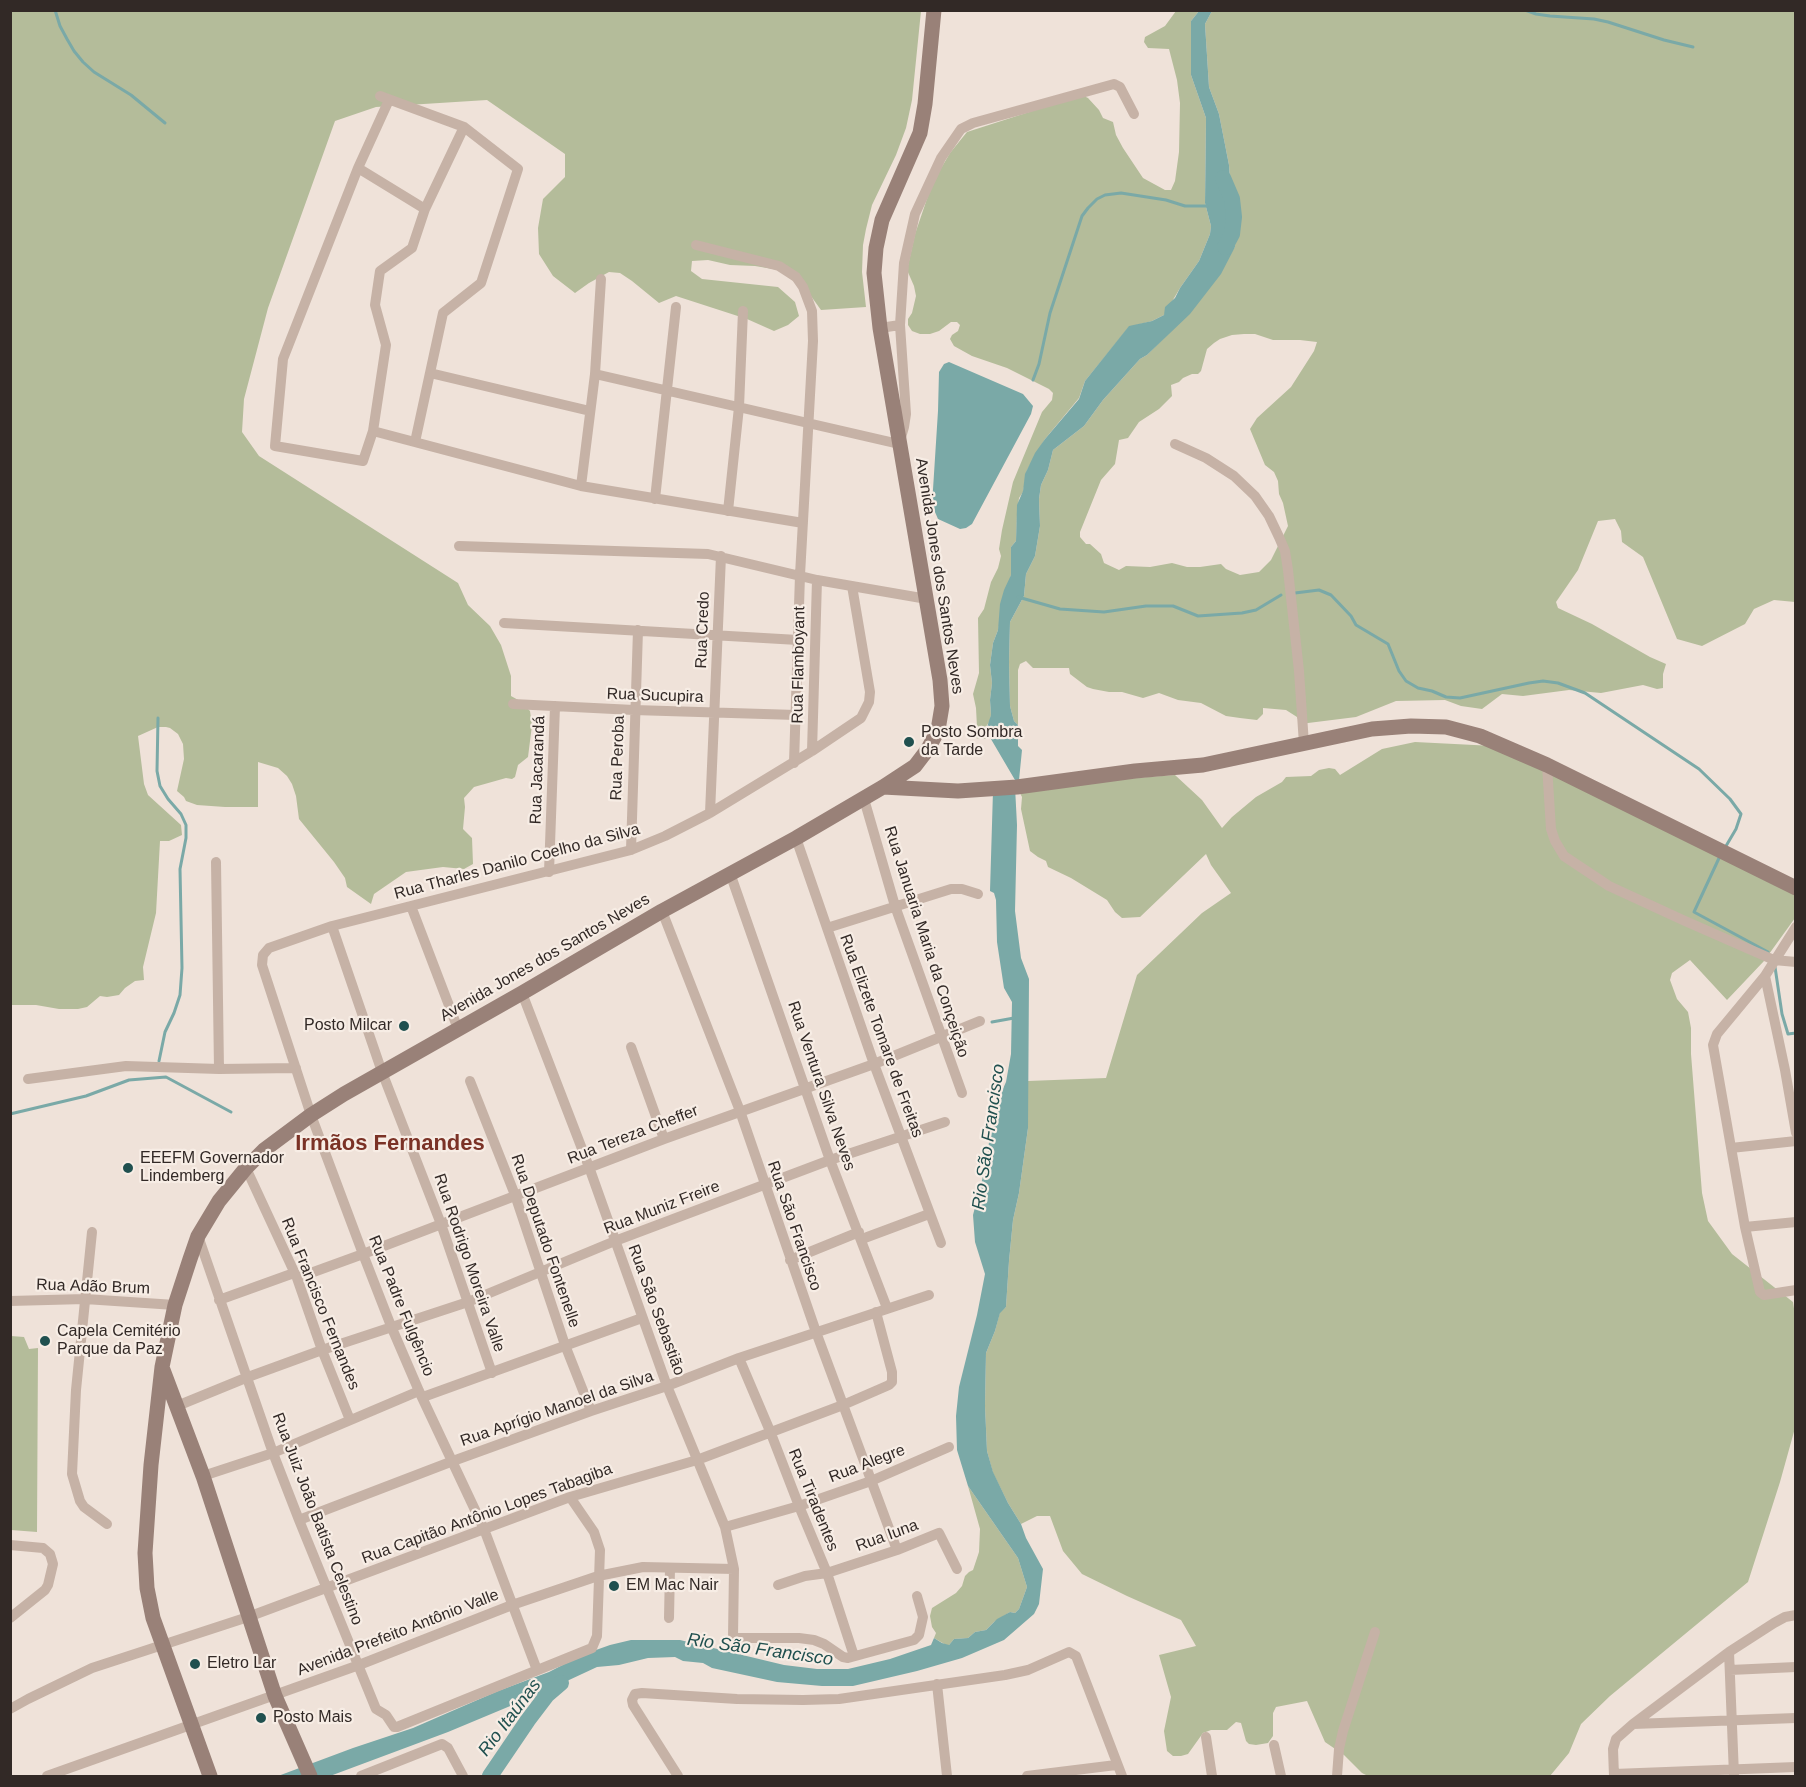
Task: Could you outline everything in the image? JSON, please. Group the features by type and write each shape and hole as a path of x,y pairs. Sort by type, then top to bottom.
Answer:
{"main road":[{"name":"Avenida Jones dos Santos Neves","path":"220,1776 196,1723 167,1644 147,1530 151,1465 162,1367 175,1305 198,1236 219,1201 264,1150 311,1114 662,911 864,799 915,766 928,749 938,730 942,706 940,680 880,328 874,273 882,220 920,133 934,10"},
{"path":"883,787 958,791 1017,787 1135,771 1203,765 1372,729 1411,726 1446,727 1480,736 1547,765 1796,888"},
{"path":"162,1367 203,1476 275,1696 307,1770"},
{"name":"Avenida Jones dos Santos Neves","path":"196,1723 210,1776"}],"street":[{"path":"595,374 899,444 906,414 900,325 904,263 915,214 941,158 961,129 973,123 1114,84 1120,87 1134,114"},
{"path":"415,442 443,313 481,284 518,169 464,127 385,98 283,359 274,446 363,461 374,431 386,345 375,305 380,271 412,248 425,209 464,127"},
{"path":"358,168 425,209"},
{"path":"696,245 779,266 795,277 803,287 812,311 813,340 800,575 794,763"},
{"path":"581,486 595,374 601,279"},
{"path":"655,499 676,307"},
{"path":"729,511 739,407 743,311"},
{"path":"880,328 900,325"},
{"path":"430,373 590,411"},
{"path":"374,431 581,486 803,523"},
{"path":"1175,444 1206,458 1234,476 1255,496 1269,516 1279,537 1285,551 1288,570 1304,744"},
{"path":"459,546 721,556 817,580 927,599"},
{"name":"Rua Credo","path":"710,813 721,556"},
{"name":"Rua Flamboyant","path":"812,751 817,580"},
{"name":"Rua Tharles Danilo Coelho da Silva","path":"269,948 332,926 631,850 710,813 794,763 861,718 869,702 870,692 852,586"},
{"path":"504,622 798,640"},
{"name":"Rua Peroba","path":"631,850 638,630"},
{"name":"Rua Sucupira","path":"513,704 634,711 796,715"},
{"name":"Rua Jacarandá","path":"549,872 555,706"},
{"path":"1547,765 1551,829 1554,841 1564,856 1610,886 1685,921 1774,960 1796,962"},
{"name":"Rua Januaria Maria da Conçeição","path":"864,799 895,906 962,1094"},
{"name":"Rua Elizete Tomare de Freitas","path":"795,838 874,1064 941,1243"},
{"path":"216,862 219,1069"},
{"name":"Rua Ventura Silva Neves","path":"730,873 830,1160 887,1308"},
{"path":"827,928 951,889 962,889 978,894"},
{"path":"411,906 458,1029"},
{"name":"Rua São Francisco","path":"662,911 740,1111 790,1260 897,1550"},
{"name":"Rua Rodrigo Moreira Valle","path":"332,926 382,1072 441,1224 492,1373"},
{"path":"1796,927 1765,976 1717,1034 1713,1045 1745,1227 1760,1293 1764,1295 1796,1290"},
{"name":"Rua Padre Fulgêncio","path":"269,948 263,955 262,965 311,1114 391,1326 484,1529 537,1670"},
{"path":"1765,976 1790,1069 1796,1133"},
{"name":"Rua São Sebastião","path":"522,993 589,1167 667,1386 725,1527 734,1569 733,1635 737,1638 814,1640 843,1657 854,1656"},
{"name":"Rua Tereza Cheffer","path":"219,1300 363,1254 664,1139 874,1064 980,1021"},
{"path":"631,1047 664,1139"},
{"path":"28,1079 116,1066 219,1069 296,1068"},
{"name":"Rua Deputado Fontenelle","path":"470,1081 515,1195 565,1345 591,1411"},
{"name":"Rua Muniz Freire","path":"177,1406 322,1350 468,1302 615,1241 764,1184 901,1135 945,1122"},
{"path":"1731,1148 1796,1140"},
{"name":"Rua Francisco Fernandes","path":"246,1168 296,1275 322,1350 350,1420"},
{"path":"790,1260 929,1214"},
{"path":"1745,1227 1796,1222"},
{"path":"92,1232 76,1390 72,1474 84,1507 107,1524"},
{"name":"Rua Juiz João Batista Celestino","path":"198,1236 298,1520 376,1709 386,1715 396,1727 537,1670"},
{"name":"Rua Aprígio Manoel da Silva","path":"298,1520 453,1461 667,1386 739,1358 929,1295"},
{"name":"Rua Adão Brum","path":"10,1301 85,1299 175,1305"},
{"name":"Rua Capitão Antônio Lopes Tabagiba","path":"10,1709 92,1668 248,1617 570,1497 697,1460 843,1405 889,1385 892,1382 892,1372 876,1312"},
{"path":"203,1476 273,1453 350,1420 421,1394 492,1373 642,1318"},
{"name":"Rua Tiradentes","path":"739,1358 827,1574 854,1656"},
{"name":"Rua Alegre","path":"725,1527 799,1506 871,1481 949,1447"},
{"path":"537,1670 590,1650 597,1636 600,1550 589,1523 570,1497"},
{"name":"Rua Iuna","path":"778,1585 805,1576 827,1574 897,1550 937,1533 941,1534 957,1569"},
{"path":"10,1545 43,1548 50,1554 53,1564 48,1585 40,1595 13,1614"},
{"name":"Avenida Prefeito Antônio Valle","path":"47,1776 275,1696 512,1605 598,1576 633,1567 734,1569"},
{"path":"669,1618 670,1568"},
{"path":"854,1656 914,1640 920,1635 923,1617 917,1596"},
{"path":"1796,1615 1785,1617 1774,1623 1730,1652 1633,1724 1614,1743 1614,1775 1734,1773 1796,1767"},
{"path":"1337,1776 1343,1731 1375,1632"},
{"path":"678,1776 633,1705 633,1696 638,1693 737,1699 838,1699 1005,1676 1028,1670 1071,1652 1076,1656 1122,1776"},
{"path":"1730,1652 1734,1773"},
{"path":"1730,1670 1796,1667"},
{"path":"937,1684 947,1776"},
{"path":"1633,1724 1796,1718"},
{"path":"1206,1737 1212,1776"},
{"path":"361,1776 437,1745 444,1745 448,1748 463,1776"},
{"path":"1274,1745 1281,1776"},
{"path":"1027,1776 1116,1765"}],"green space":[{"path":"10,11 921,11 912,100 906,128 872,205 863,245 862,272 866,307 821,310 808,292 779,270 730,265 708,260 692,261 691,271 702,279 778,287 795,302 799,316 788,325 774,331 747,319 676,296 659,303 620,273 609,272 575,293 553,276 539,254 538,228 543,199 565,177 565,154 487,100 376,107 335,121 268,308 244,399 242,432 259,456 458,583 468,605 490,626 501,645 511,676 511,696 530,711 532,725 528,757 518,765 515,777 512,779 506,778 474,787 464,798 463,829 472,838 473,864 464,869 443,867 406,872 374,894 371,904 347,887 345,878 334,862 299,819 292,784 278,768 258,762 258,807 197,805 186,801 177,791 184,759 183,744 178,734 170,728 158,727 138,736 144,784 148,795 181,825 182,835 169,841 160,841 156,913 143,967 144,980 135,981 119,995 100,996 87,1007 78,1009 11,1005"},
{"path":"1176,11 1199,11 1191,21 1191,75 1206,118 1205,203 1211,226 1210,234 1199,261 1164,315 1129,327 1085,381 1079,398 1045,439 1027,470 1023,492 1019,498 1016,541 1011,547 1011,575 993,643 990,665 991,715 987,725 991,739 976,738 976,708 973,694 979,673 978,618 984,609 991,582 998,568 1002,530 1013,482 1042,412 1052,400 1053,393 1007,368 972,356 954,346 950,339 958,331 960,325 957,322 951,322 939,331 930,334 912,331 908,325 908,319 912,313 916,296 907,270 915,234 929,193 940,170 967,132 1082,95 1099,110 1103,118 1113,122 1116,135 1143,178 1165,190 1171,190 1175,181 1179,152 1180,103 1177,80 1169,49 1148,48 1144,42 1145,37 1165,26"},
{"path":"1212,11 1795,11 1795,602 1774,600 1754,609 1745,624 1702,646 1677,639 1643,557 1622,542 1621,531 1615,519 1598,521 1578,570 1556,602 1558,608 1666,664 1663,688 1657,689 1643,685 1601,693 1569,690 1523,696 1502,694 1482,709 1461,706 1445,700 1396,701 1356,717 1300,724 1297,717 1286,710 1263,708 1263,714 1257,720 1226,716 1201,703 1178,700 1159,693 1143,698 1122,692 1093,689 1070,674 1069,668 1033,668 1026,661 1020,664 1018,670 1018,725 1014,721 1010,706 1010,622 1024,596 1026,574 1035,556 1040,526 1041,485 1053,450 1084,426 1103,400 1140,359 1164,338 1235,247 1229,165 1219,114 1209,87 1205,24","holes":["1255,334 1273,340 1317,342 1314,351 1291,387 1257,418 1250,429 1265,465 1274,472 1278,481 1279,494 1288,526 1271,560 1259,572 1240,575 1226,569 1221,564 1187,567 1172,563 1150,567 1126,566 1119,570 1104,563 1101,554 1090,544 1086,544 1080,537 1080,532 1101,480 1115,464 1119,440 1128,438 1139,422 1159,409 1172,396 1171,385 1201,371 1207,349 1214,343 1232,335"]},
{"path":"1415,742 1494,746 1795,892 1795,918 1764,961 1727,1000 1690,960 1672,973 1670,980 1677,999 1688,1012 1691,1028 1702,1193 1708,1221 1732,1254 1793,1302 1795,1428 1748,1582 1610,1696 1581,1724 1569,1753 1550,1776 1368,1776 1325,1742 1307,1701 1276,1707 1273,1713 1273,1736 1268,1743 1249,1744 1241,1723 1236,1722 1227,1730 1211,1730 1203,1733 1188,1754 1173,1756 1167,1751 1164,1731 1171,1697 1159,1655 1196,1646 1181,1620 1082,1574 1063,1551 1050,1516 1037,1516 1021,1524 993,1473 987,1451 986,1353 1000,1312 1006,1307 1013,1220 1028,1128 1028,1081 1106,1078 1137,975 1202,913 1231,893 1206,854 1140,917 1122,918 1107,900 1048,867 1046,861 1030,851 1021,809 1022,797 1017,787 1175,775 1202,800 1222,828 1256,797 1282,782 1286,777 1311,776 1319,770 1329,768 1335,769 1340,775 1382,749"},
{"path":"11,1336 24,1337 29,1349 38,1348 37,1532 11,1530"},
{"path":"968,1486 1018,1558 1027,1587 1019,1609 1015,1613 1010,1612 986,1630 975,1632 968,1638 954,1639 946,1645 934,1638 936,1633 930,1616 932,1608 956,1593 962,1586 965,1576 973,1570 979,1552 980,1529"}],"water":[{"path":"1199,11 1212,11 1205,24 1209,87 1219,114 1229,165 1235,247 1221,274 1190,314 1140,359 1103,400 1084,426 1053,450 1041,485 1040,526 1035,556 1026,574 1024,596 1010,622 1010,706 1014,721 1018,725 1018,746 1022,750 1019,780 1015,780 986,730 991,715 990,665 993,643 998,630 1000,604 1011,575 1011,547 1016,541 1017,505 1023,491 1025,474 1045,439 1079,399 1085,381 1129,326 1152,321 1164,315 1165,307 1175,298 1199,261 1210,234 1211,226 1205,203 1206,118 1191,75 1191,21"},
{"path":"949,362 1023,394 1033,406 1031,414 972,524 960,529 938,519 932,505 939,372 944,364"},
{"path":"1015,787 1017,825 1015,911 1021,958 1029,979 1028,1128 1013,1220 1006,1307 1000,1313 986,1353 985,1406 987,1451 993,1472 1043,1569 1039,1604 1034,1614 1004,1640 962,1658 853,1686 777,1682 712,1668 703,1663 683,1661 675,1657 648,1658 619,1665 597,1667 448,1732 330,1776 278,1776 413,1728 498,1691 549,1672 582,1655 631,1640 680,1640 784,1665 817,1669 848,1669 890,1659 931,1645 934,1638 949,1645 954,1639 968,1638 975,1632 986,1630 997,1619 1010,1612 1015,1613 1019,1609 1027,1587 1018,1558 968,1486 957,1450 956,1416 959,1387 985,1274 975,1242 973,1215 987,1161 992,1113 1006,1082 1011,1054 1012,1002 1004,988 997,942 996,900 994,893 990,891 993,791"}],"waterway":[{"path":"55,10 60,26 83,62 94,72 131,95 165,123"},
{"path":"1525,10 1536,14 1608,22 1693,47"},
{"name":"Rio São Francisco","path":"1223,178 1232,199 1234,217 1232,234 1225,247"},
{"path":"1033,380 1039,364 1050,313 1082,216 1088,208 1105,195 1121,193 1166,200 1185,206 1207,206"},
{"path":"1295,593 1319,590 1331,595 1351,616 1356,625 1388,644 1399,671 1406,681 1418,688 1446,697 1460,698 1543,681 1558,683 1585,693 1699,769 1730,799 1741,814 1736,829 1726,846"},
{"path":"1018,597 1060,609 1104,612 1146,606 1173,606 1198,616 1256,610 1281,595"},
{"path":"158,718 157,771 160,786 181,814 186,825 180,869 182,968 180,995 165,1032 159,1061"},
{"path":"1720,856 1694,912 1768,952"},
{"path":"1775,967 1782,1014 1788,1034 1796,1033"},
{"path":"992,1022 1014,1018"},
{"path":"10,1114 86,1096 129,1080 166,1077 231,1112"},
{"name":"Rio Itaúnas","path":"490,1776 547,1695 561,1683"}],"place":[{"name":"Posto Sombra da Tarde","path":"909,742"},
{"name":"Posto Milcar","path":"404,1026"},
{"name":"EEEFM Governador Lindemberg","path":"128,1168"},
{"name":"Capela Cemitério Parque da Paz","path":"45,1341"},
{"name":"EM Mac Nair","path":"614,1586"},
{"name":"Eletro Lar","path":"195,1664"},
{"name":"Posto Mais","path":"261,1718"}],"district":[{"name":"Irmãos Fernandes","path":"390,1144"}]}
